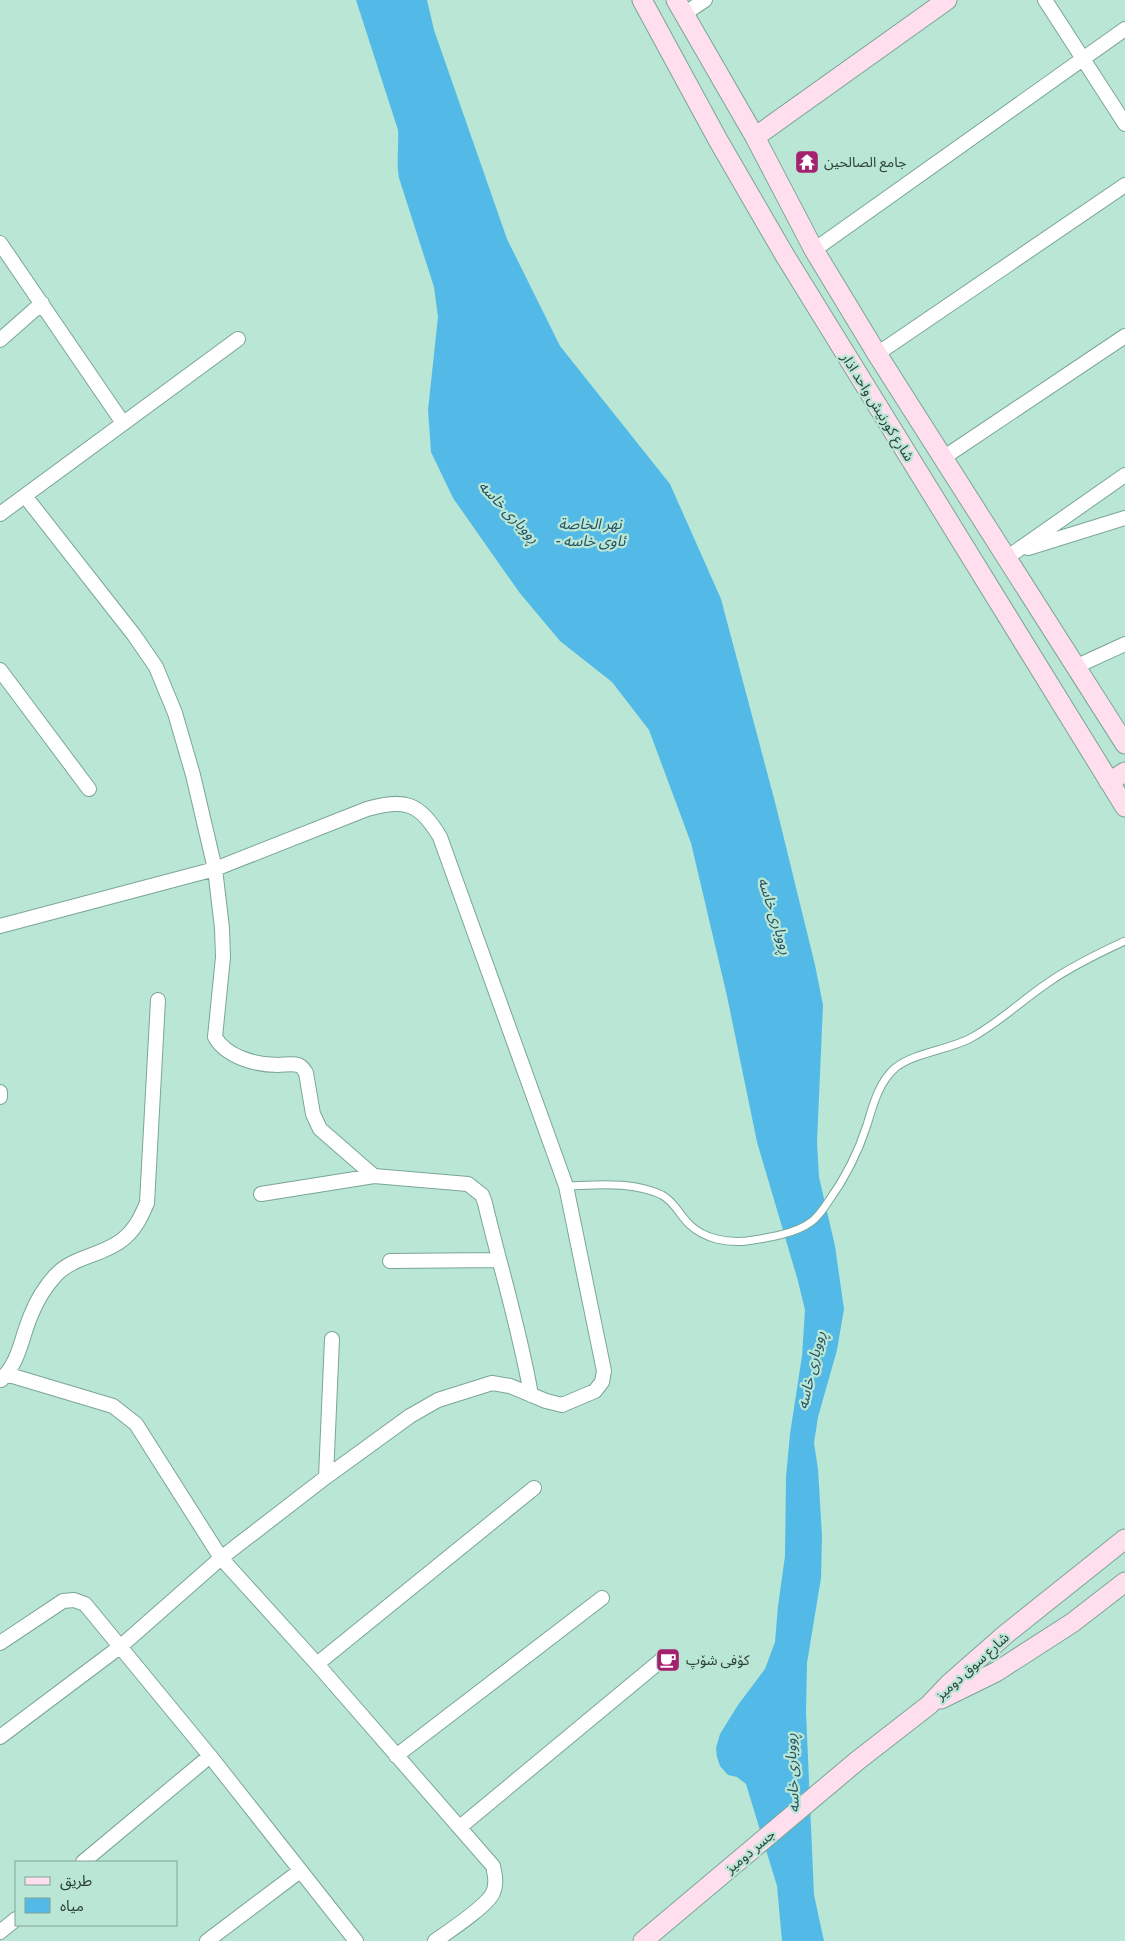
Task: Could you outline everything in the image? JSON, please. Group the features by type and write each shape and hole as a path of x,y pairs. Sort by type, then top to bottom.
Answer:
{"main road":[{"name":"شارع كورنيش واحد اذار","path":"642,0 718,140 784,254 1125,807"},
{"path":"755,137 947,0"},
{"name":"شارع كورنيش واحد اذار","path":"680,7 755,137 814,250 943,458 1011,554 1076,666 1125,744"},
{"path":"1109,782 1125,772"},
{"name":"شارع سوق دوميز","path":"929,1706 949,1684 988,1649 1125,1539"},
{"name":"شارع سوق دوميز","path":"929,1706 996,1672 1072,1623 1125,1582"},
{"name":"جسر دوميز","path":"643,1941 857,1761 929,1706"}],"street":[{"path":"680,7 705,0"},
{"path":"1045,0 1125,124"},
{"path":"814,250 1125,29"},
{"path":"877,354 1125,185"},
{"path":"0,243 123,423"},
{"path":"0,340 42,303"},
{"path":"943,458 1125,336"},
{"path":"0,514 238,338"},
{"path":"1011,554 1125,475"},
{"path":"25,496 134,635 156,667 175,714 193,775 214,869 222,928 223,957 215,1037 220,1046 253,1062 266,1065 293,1064 303,1068 306,1073 313,1114 320,1129 374,1176"},
{"path":"1011,554 1125,518"},
{"path":"1076,666 1125,644"},
{"path":"0,670 89,789"},
{"path":"0,926 214,869 388,802 410,806 429,818 440,837 566,1186 604,1371 602,1382 595,1390 562,1405 510,1386 492,1383 438,1400 410,1416 326,1477 221,1558 121,1646 0,1737"},
{"path":"158,1000 147,1203 138,1224 122,1241 77,1259 56,1274 40,1293 30,1316 22,1347 3,1377 113,1406 136,1424 221,1558 317,1664 493,1866 496,1880 493,1894 436,1941"},
{"path":"0,1092 0,1097"},
{"path":"261,1194 374,1176 468,1184 475,1188 482,1195 485,1203 526,1364 531,1395"},
{"path":"390,1261 498,1260"},
{"path":"326,1477 332,1339"},
{"path":"317,1664 534,1488"},
{"path":"396,1756 602,1598"},
{"path":"0,1643 62,1601 74,1600 85,1604 210,1756 356,1941"},
{"path":"460,1827 665,1657"},
{"path":"84,1861 210,1756"},
{"path":"207,1941 300,1871"},
{"path":"0,1932 15,1920"}],"lane":[{"path":"566,1186 617,1184 642,1188 663,1196 678,1208 690,1225 711,1238 730,1242 747,1241 798,1229 811,1222 821,1213 839,1188 852,1165 883,1083 896,1068 912,1059 968,1039 1000,1019 1049,982 1105,950 1125,941"}],"water":[{"name":"نهر الخاصة - ئاوی خاسە","path":"356,0 427,0 434,30 507,239 560,346 670,484 721,599 776,806 815,965 823,1005 817,1142 819,1177 835,1246 844,1309 837,1350 818,1417 814,1443 818,1469 822,1536 821,1578 807,1663 806,1712 814,1895 824,1941 782,1941 777,1886 746,1784 737,1777 728,1775 720,1766 716,1748 720,1734 738,1705 765,1669 775,1642 785,1556 786,1477 790,1434 802,1356 805,1310 757,1142 727,996 691,843 649,730 612,682 560,641 519,592 453,498 431,452 428,410 438,317 434,287 399,178 398,130"}],"place":[{"name":"جامع الصالحين","path":"807,162"},
{"name":"کۆفی شۆپ","path":"668,1660"}],"water label":[{"name":"ڕووباری خاسە","path":"509,512"},
{"name":"ڕووباری خاسە","path":"775,916"},
{"name":"ڕووباری خاسە","path":"811,1370"},
{"name":"ڕووباری خاسە","path":"792,1773"}]}
